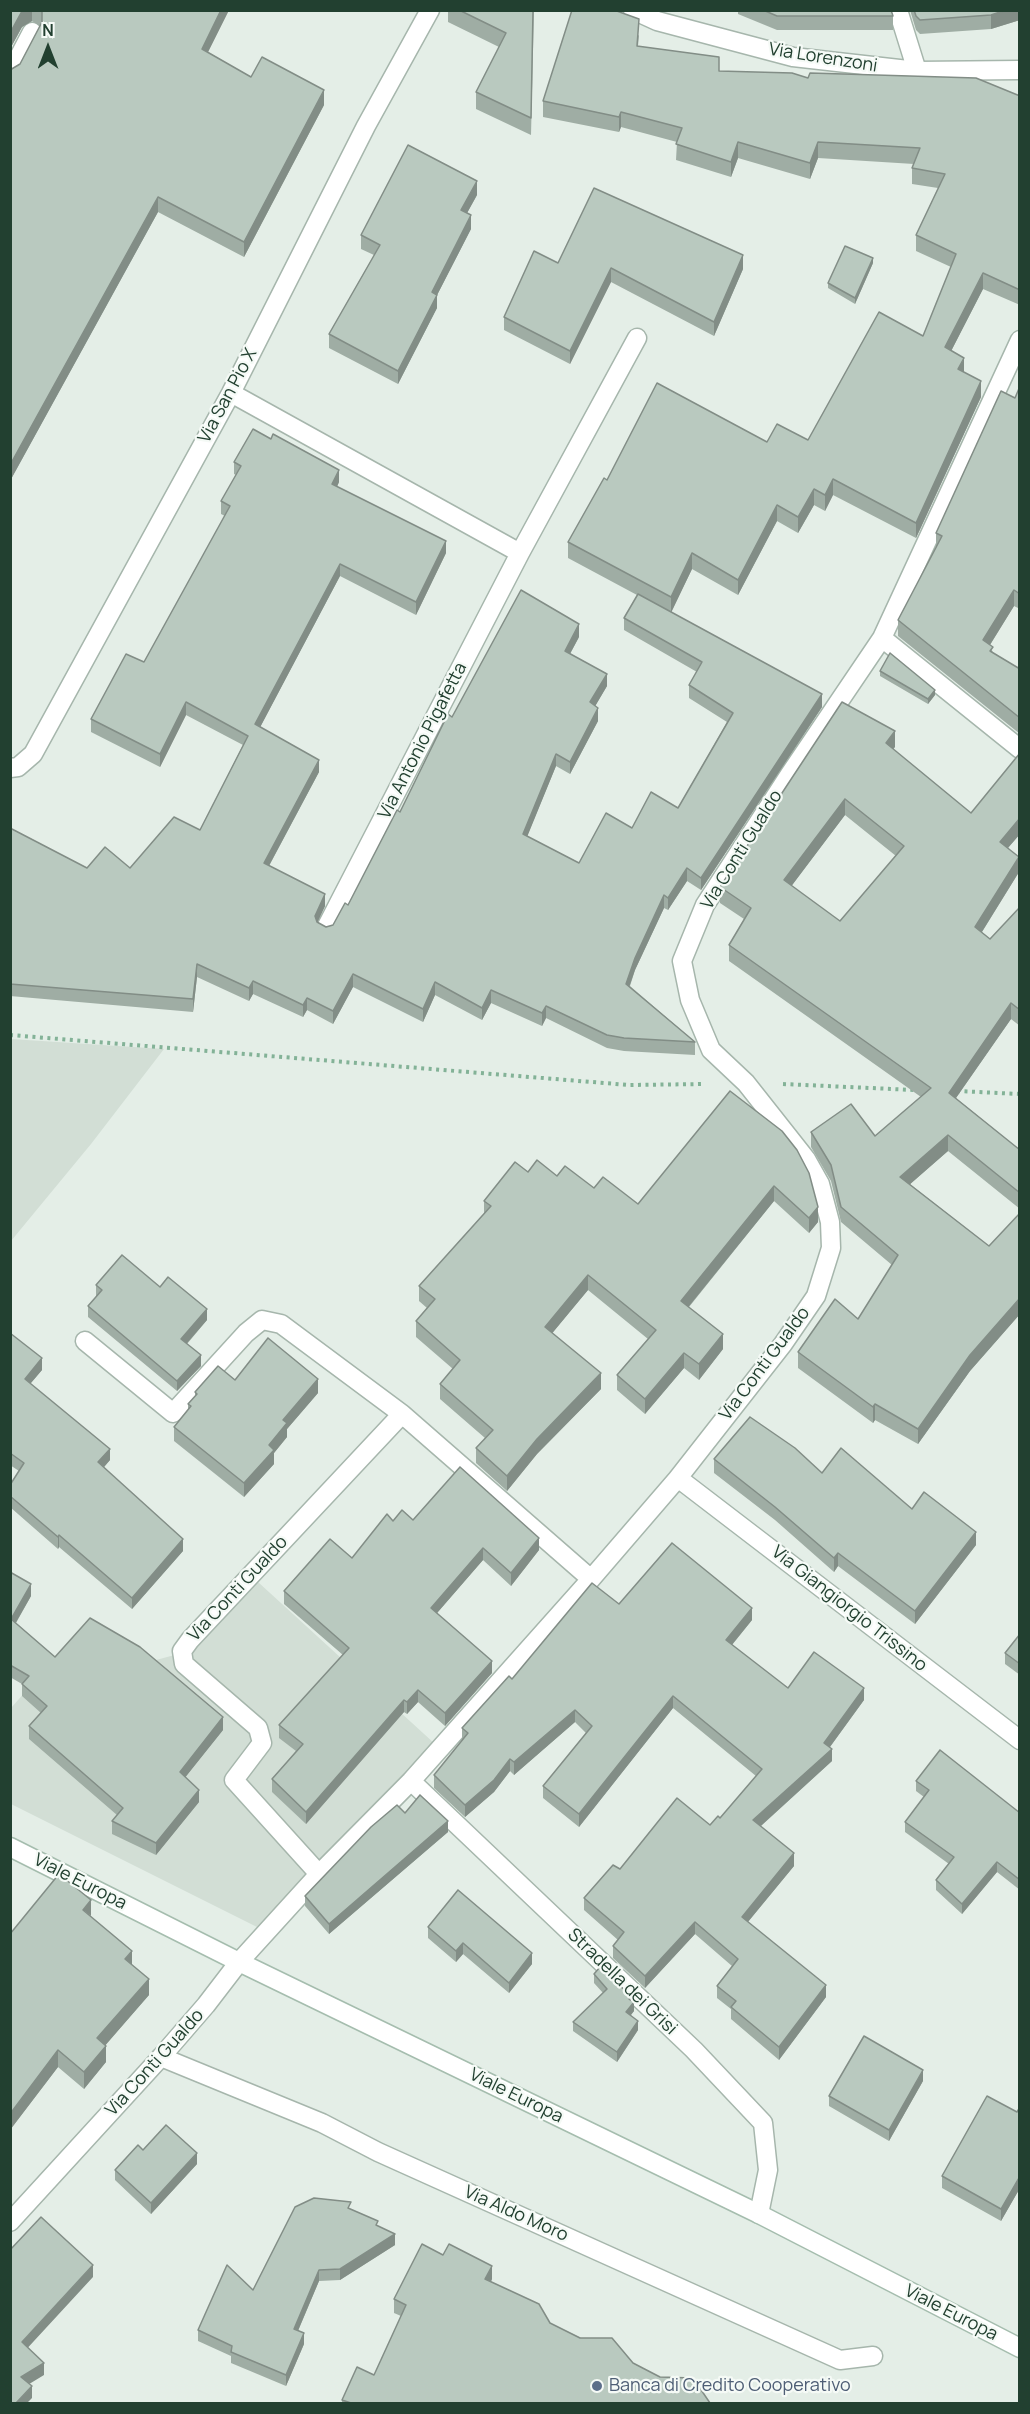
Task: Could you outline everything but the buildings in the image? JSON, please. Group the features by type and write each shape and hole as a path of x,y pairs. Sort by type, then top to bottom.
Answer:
{"street":[{"name":"Via San Pio X","path":"10,768 18,767 33,754 231,393 366,126 430,10"},
{"name":"Via Lorenzoni","path":"633,10 657,21 793,57 917,71 1020,70"},
{"path":"898,10 917,71"},
{"path":"10,74 32,32"},
{"name":"Via Antonio Pigafetta","path":"326,928 520,553 637,338"},
{"name":"Via Conti Gualdo","path":"10,2222 161,2057 206,2005 238,1962 319,1874 411,1781 591,1579 678,1478 783,1344 816,1296 831,1248 830,1222 820,1184 806,1159 746,1083 711,1050 690,1000 682,961 705,905 790,774 882,639 1020,340"},
{"path":"231,393 520,553"},
{"path":"882,639 1020,749"},
{"path":"86,1341 173,1413 246,1333 262,1320 280,1324 402,1414 591,1579"},
{"name":"Via Conti Gualdo","path":"319,1874 234,1780 262,1743 258,1728 184,1664 182,1651 402,1414"},
{"name":"Via Giangiorgio Trissino","path":"678,1478 1020,1740"},
{"name":"Stradella dei Grisi","path":"411,1781 694,2050 763,2123 768,2170 759,2214"},
{"name":"Viale Europa","path":"10,1847 238,1962 759,2214 1020,2348"},
{"name":"Via Aldo Moro","path":"161,2057 322,2122 378,2152 840,2360 873,2356"}],"path":[{"path":"10,1035 629,1085 746,1083 924,1090"},
{"path":"948,1091 1020,1094"}],"shaded area":[{"path":"11,1039 164,1049 91,1144 11,1241"},
{"path":"258,1582 435,1744 267,1932 11,1804 11,1708 49,1665 55,1670 97,1622 145,1663 193,1650"}],"place":[{"name":"Banca di Credito Cooperativo","path":"597,2386"}]}
